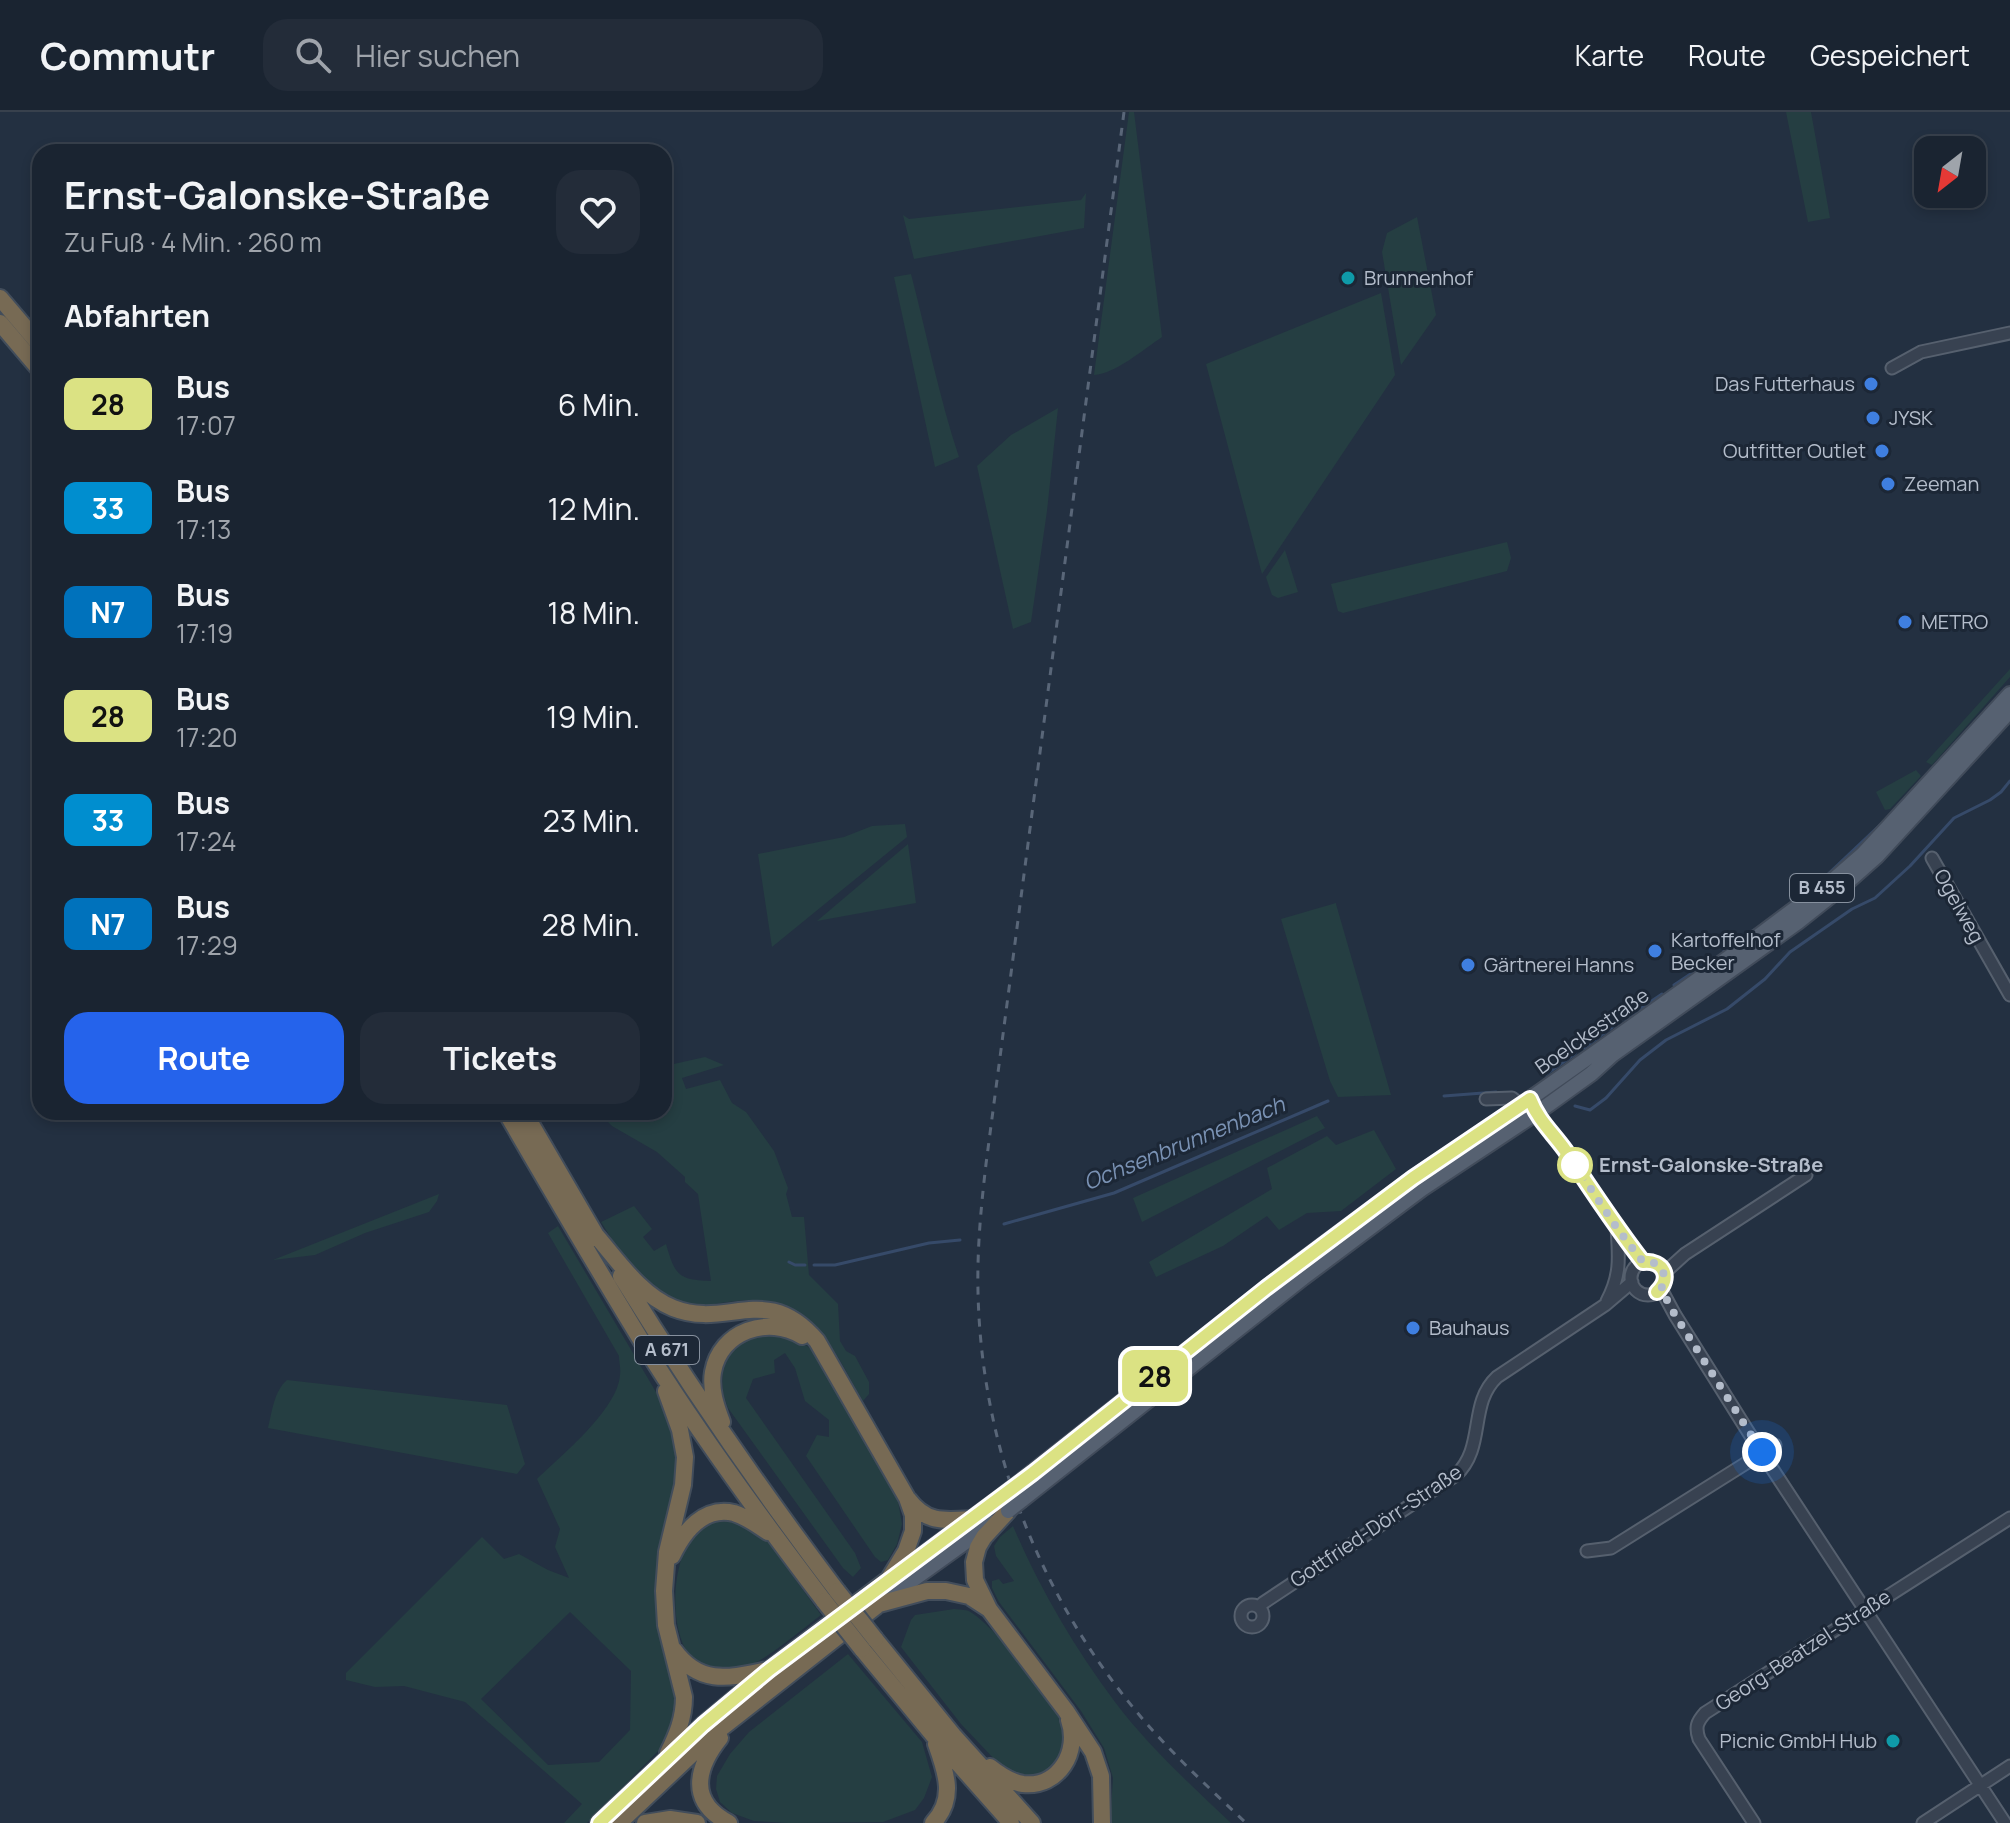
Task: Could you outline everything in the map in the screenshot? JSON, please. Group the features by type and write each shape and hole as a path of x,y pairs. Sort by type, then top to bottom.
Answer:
{"highway":[{"path":"0,298 32,336"},
{"path":"1,324 32,361"},
{"name":"A 671","path":"511,1120 654,1360 733,1477 776,1537 830,1596 868,1644 933,1735 1011,1823"},
{"name":"A 671","path":"529,1120 667,1351 830,1596"},
{"path":"593,1232 638,1283 664,1304 700,1314 752,1309 774,1311 811,1334 907,1498 913,1515 913,1531 906,1551 889,1579"},
{"path":"744,1466 721,1419 713,1391 713,1369 723,1349 744,1332 776,1326 787,1328 807,1339 828,1360"},
{"path":"654,1360 677,1420 685,1457 683,1485 670,1535 664,1608 684,1707 678,1731 664,1761"},
{"path":"907,1498 935,1520 971,1519"},
{"path":"1011,1502 984,1537 974,1562 975,1580 989,1609 1087,1740 1098,1764 1102,1823"},
{"path":"665,1574 683,1536 692,1525 714,1513 737,1514 776,1537"},
{"name":"B 455","path":"599,1823 664,1761 769,1670 889,1579"},
{"path":"879,1604 927,1591 946,1591 969,1596 989,1609"},
{"name":"B 455","path":"619,1823 668,1775 741,1712 879,1604"},
{"path":"670,1642 688,1666 705,1675 728,1678 769,1670"},
{"name":"A 671","path":"868,1644 1032,1823"},
{"path":"953,1735 1001,1776 1019,1783 1038,1783 1060,1770 1071,1753 1073,1734 1066,1711"},
{"path":"729,1823 713,1813 701,1789 700,1777 704,1760 741,1712"},
{"path":"933,1735 948,1787 943,1811 933,1823"},
{"path":"645,1823 670,1819 697,1823"}],"main road":[{"name":"Boelckestraße","path":"1011,1502 1303,1278 1832,881 1880,836 2010,694"},
{"name":"Boelckestraße","path":"1011,1502 1016,1485 1317,1249 1413,1178 1591,1074 1612,1055 1798,922 1877,856 2010,711"},
{"name":"B 455","path":"889,1579 971,1519 1011,1502"},
{"name":"B 455","path":"879,1604 1011,1502"}],"street":[{"path":"1892,368 1921,352 2010,333"},
{"name":"Ogelweg","path":"1932,858 2010,995"},
{"path":"1486,1099 1512,1098 1532,1107 1562,1146 1640,1264"},
{"path":"1662,1269 1806,1175"},
{"path":"1605,1305 1619,1270 1617,1228"},
{"path":"1654,1262 1662,1269 1665,1278 1657,1291 1644,1294 1634,1286 1632,1272 1640,1264 1654,1262"},
{"name":"Gottfried-Dörr-Straße","path":"1259,1607 1456,1475 1468,1462 1481,1402 1489,1385 1634,1286"},
{"path":"1657,1291 2005,1823"},
{"path":"1587,1551 1611,1548 1775,1445"},
{"name":"Georg-Beatzel-Straße","path":"1754,1823 1699,1739 1696,1730 1698,1721 1705,1713 2010,1518"},
{"path":"1923,1823 2010,1766"}],"green space":[{"path":"1129,112 1134,112 1162,337 1120,366 1094,375"},
{"path":"1786,112 1811,112 1830,218 1808,222"},
{"path":"1086,193 1084,228 914,259 903,215 909,219 1081,200"},
{"path":"1417,217 1436,315 1401,365 1382,252 1387,233"},
{"path":"911,274 959,457 935,467 894,277"},
{"path":"1381,293 1395,375 1262,574 1206,364"},
{"path":"1058,408 1031,622 1013,629 977,466 1011,435"},
{"path":"1507,542 1511,558 1507,571 1343,613 1338,611 1331,584"},
{"path":"1285,550 1298,592 1278,598 1272,595 1266,577"},
{"path":"2010,669 2010,677 1932,765 1926,762"},
{"path":"1916,770 1921,776 1890,809 1885,810 1876,792"},
{"path":"905,824 907,837 772,947 758,854 844,837 872,826"},
{"path":"908,844 916,903 817,921"},
{"path":"1336,903 1391,1095 1338,1097 1330,1081 1281,919"},
{"path":"705,1057 724,1065 682,1078 686,1089 720,1080 732,1103 746,1112 774,1151 788,1188 786,1194 792,1217 804,1217 809,1275 838,1304 840,1341 846,1351 855,1356 869,1382 869,1394 863,1401 832,1348 817,1328 797,1311 760,1300 701,1306 678,1303 653,1290 638,1275 601,1222 634,1206 652,1229 643,1237 654,1251 666,1244 672,1263 680,1274 691,1279 711,1281 698,1194 685,1182 685,1177 657,1152 606,1120 672,1120 672,1063"},
{"path":"1317,1116 1325,1128 1142,1222 1133,1198"},
{"path":"1374,1130 1396,1169 1341,1211 1307,1213 1279,1230 1267,1216 1223,1246 1156,1277 1149,1262 1272,1189 1267,1168 1327,1136 1336,1145"},
{"path":"439,1194 429,1212 365,1233 315,1255 273,1260"},
{"path":"558,1226 656,1392 671,1424 679,1453 681,1479 664,1545 681,1701 671,1738 587,1823 564,1823 582,1804 465,1702 404,1686 375,1687 346,1680 346,1673 482,1537 504,1559 519,1554 569,1578 555,1547 560,1529 537,1479 599,1417 617,1388 620,1368 619,1356 548,1233","holes":["570,1612 631,1671 630,1730 599,1762 548,1765 481,1699"]},
{"path":"771,1333 798,1340 810,1348 825,1368 897,1495 902,1524 897,1544 888,1560 881,1562 806,1456 817,1435 829,1437 829,1420 805,1401 795,1368 785,1353 774,1360 775,1373 753,1379 746,1398 855,1553 861,1568 853,1577 843,1568 728,1408 722,1378 728,1358 742,1343"},
{"path":"287,1380 507,1405 525,1464 517,1474 268,1428 276,1396"},
{"path":"727,1516 762,1533 821,1615 758,1662 731,1671 704,1666 688,1653 681,1640 675,1605 679,1567 693,1536 703,1525"},
{"path":"1013,1526 1059,1617 1115,1702 1156,1750 1231,1823 1110,1823 1113,1778 1104,1748 992,1588 992,1581 999,1579 1003,1584 1014,1581 996,1556 994,1546"},
{"path":"966,1610 983,1622 1041,1689 1067,1736 1059,1766 1030,1779 1010,1772 961,1724 901,1647 915,1615"},
{"path":"848,1654 922,1742 932,1777 924,1798 915,1810 883,1822 754,1821 732,1813 720,1802 716,1789 717,1776 730,1754 749,1732"}],"waterway":[{"path":"1575,1106 1590,1110 1606,1098 1640,1060 1666,1040 1727,1009 1765,979 1790,952 1852,909 1875,898 1910,866 1954,818 1990,800 2010,781"},
{"name":"Ochsenbrunnenbach","path":"1827,875 1882,823"},
{"name":"Ochsenbrunnenbach","path":"1802,895 1820,881"},
{"name":"Ochsenbrunnenbach","path":"1724,951 1754,930"},
{"name":"Ochsenbrunnenbach","path":"1674,985 1713,959"},
{"name":"Ochsenbrunnenbach","path":"1625,1019 1662,994"},
{"name":"Ochsenbrunnenbach","path":"1584,1048 1618,1023"},
{"name":"Ochsenbrunnenbach","path":"1545,1075 1575,1054"},
{"name":"Ochsenbrunnenbach","path":"1444,1096 1496,1092"},
{"name":"Ochsenbrunnenbach","path":"1004,1224 1114,1193 1328,1101"},
{"name":"Ochsenbrunnenbach","path":"814,1265 835,1265 929,1243 960,1240"},
{"name":"Ochsenbrunnenbach","path":"789,1262 805,1265"}],"railway":[{"path":"1124,112 986,1164 978,1260 981,1347 989,1401 1018,1506 1063,1605 1092,1652 1152,1730 1246,1823"}],"bus line":[{"name":"28","path":"599,1823 703,1725 769,1670 1033,1473 1266,1288 1413,1178 1530,1099 1535,1114 1562,1146 1643,1262 1654,1262 1662,1268 1664,1284 1657,1292"}],"place":[{"name":"Brunnenhof","path":"1348,278"},
{"name":"Das Futterhaus","path":"1871,384"},
{"name":"JYSK","path":"1873,418"},
{"name":"Outfitter Outlet","path":"1882,451"},
{"name":"Zeeman","path":"1888,484"},
{"name":"METRO","path":"1905,622"},
{"name":"Kartoffelhof Becker","path":"1655,951"},
{"name":"Gärtnerei Hanns","path":"1468,965"},
{"name":"Ernst-Galonske-Straße","path":"1575,1165"},
{"name":"Bauhaus","path":"1413,1328"},
{"name":"Picnic GmbH Hub","path":"1893,1741"}],"route":[{"path":"1575,1165 1643,1262 1654,1262 1662,1268 1665,1278 1661,1289 1675,1315 1762,1452"}]}
